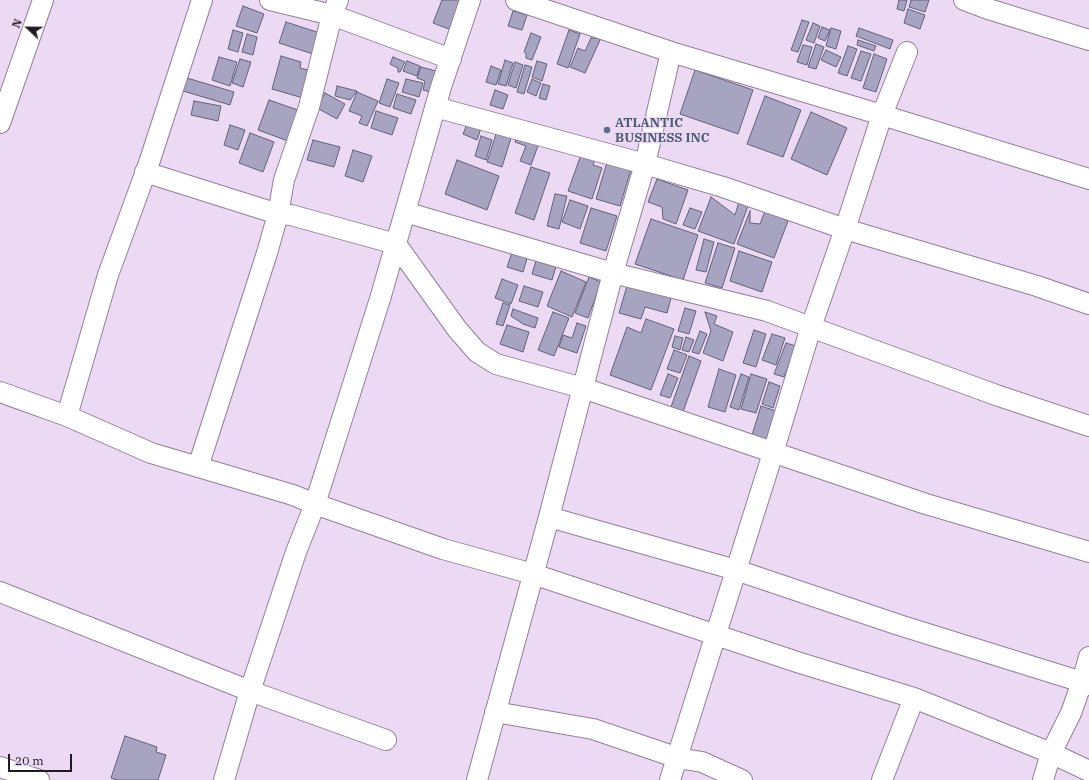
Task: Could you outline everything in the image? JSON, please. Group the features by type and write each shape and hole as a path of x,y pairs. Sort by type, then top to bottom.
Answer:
{"street":[{"path":"0,123 43,0"},
{"path":"67,416 108,275 145,172 202,0"},
{"path":"270,0 335,8 451,59"},
{"path":"224,780 250,691 296,552 315,504 380,299 435,106 470,0"},
{"path":"516,0 671,52 882,115 1089,180"},
{"path":"964,0 989,4 1089,40"},
{"path":"198,467 267,253 278,214 284,180 309,107 335,8"},
{"path":"477,780 549,517 613,273 645,164 671,52"},
{"path":"670,780 811,327 882,115 906,52"},
{"path":"435,106 723,187 845,229 1037,286 1089,304"},
{"path":"145,172 278,214 291,215 396,244 457,329 477,352 496,364 583,388 926,504 1089,552"},
{"path":"405,212 613,273 767,311 996,395 1089,426"},
{"path":"0,392 67,416 151,453 293,495 443,549 533,574 716,636 914,698 1051,753 1089,771"},
{"path":"549,517 736,570 899,625 1086,684"},
{"path":"0,592 250,691 386,740"},
{"path":"1043,780 1051,753 1086,684 1089,657"},
{"path":"882,780 914,698"},
{"path":"495,712 593,729 678,758 702,762 742,780"},
{"path":"0,767 39,780"}],"building":[{"path":"442,0 465,0 454,31 433,23"},
{"path":"899,0 907,0 904,11 897,9"},
{"path":"911,0 929,0 925,12 909,7"},
{"path":"243,6 264,14 257,33 236,26"},
{"path":"908,9 925,15 920,29 904,23"},
{"path":"513,11 527,15 522,30 508,26"},
{"path":"802,20 809,22 798,52 791,50"},
{"path":"286,22 320,33 313,54 279,43"},
{"path":"813,23 820,26 814,43 806,40"},
{"path":"822,27 830,30 825,41 818,38"},
{"path":"831,28 841,31 836,49 826,46"},
{"path":"859,28 893,40 890,49 856,36"},
{"path":"233,30 243,33 238,52 228,49"},
{"path":"569,30 580,34 568,68 557,64"},
{"path":"531,33 541,37 532,60 526,58 526,53 524,52"},
{"path":"247,34 257,37 253,55 242,52"},
{"path":"591,38 601,38 585,73 570,67 578,48 585,51"},
{"path":"858,40 876,46 874,51 857,45"},
{"path":"816,44 824,47 816,69 808,67"},
{"path":"803,45 812,47 807,65 797,62"},
{"path":"848,46 857,49 847,76 838,73"},
{"path":"826,50 841,57 836,67 821,60"},
{"path":"861,51 871,54 861,81 851,78"},
{"path":"874,54 887,59 876,92 863,88"},
{"path":"281,56 301,62 300,68 312,71 303,98 272,89"},
{"path":"219,57 237,62 230,86 212,80"},
{"path":"393,57 405,62 400,72 398,72 398,68 390,64"},
{"path":"240,59 251,62 243,87 232,83"},
{"path":"505,60 513,63 506,86 498,84"},
{"path":"407,61 420,66 417,76 403,71"},
{"path":"537,61 547,64 542,81 532,77"},
{"path":"515,62 523,65 516,88 508,85"},
{"path":"525,65 532,67 524,94 517,92"},
{"path":"491,66 501,70 496,85 486,82"},
{"path":"421,67 436,71 430,92 423,90 425,81 417,78"},
{"path":"695,70 753,90 738,134 680,114"},
{"path":"187,78 234,92 230,105 183,91"},
{"path":"387,79 399,83 390,107 379,103"},
{"path":"406,79 423,83 419,97 402,92"},
{"path":"532,79 541,83 536,96 527,92"},
{"path":"543,84 550,86 546,100 539,98"},
{"path":"337,86 357,91 350,100 335,96"},
{"path":"495,90 508,95 503,109 490,105"},
{"path":"357,92 378,101 367,126 359,123 362,116 349,111"},
{"path":"325,93 345,104 337,119 317,108"},
{"path":"397,94 416,100 411,114 393,108"},
{"path":"765,96 801,110 783,157 747,144"},
{"path":"269,100 298,110 288,141 258,130"},
{"path":"194,101 221,106 218,121 191,115"},
{"path":"376,111 398,118 392,135 371,128"},
{"path":"811,112 847,128 827,175 791,159"},
{"path":"469,119 482,125 477,140 463,134"},
{"path":"230,125 245,130 238,150 224,145"},
{"path":"250,133 274,142 263,172 239,163"},
{"path":"496,134 511,138 502,167 487,162"},
{"path":"517,135 539,143 531,165 520,161 526,146 515,142"},
{"path":"481,136 492,140 486,160 475,156"},
{"path":"313,140 340,147 334,167 307,160"},
{"path":"353,150 372,156 363,182 345,176"},
{"path":"582,152 596,157 593,165 602,168 592,199 568,191"},
{"path":"608,159 632,166 620,206 596,199"},
{"path":"457,160 499,176 487,210 445,194"},
{"path":"531,167 550,173 534,220 515,213"},
{"path":"657,179 688,190 676,224 663,219 662,207 648,202"},
{"path":"555,194 567,196 559,229 547,226"},
{"path":"711,197 735,215 739,202 748,206 734,244 698,231"},
{"path":"570,200 588,206 580,229 562,222"},
{"path":"591,208 617,216 606,251 580,243"},
{"path":"690,208 702,212 695,229 683,225"},
{"path":"750,211 750,223 760,224 765,211 788,221 774,258 737,244"},
{"path":"651,219 698,235 683,280 635,264"},
{"path":"704,239 714,242 706,272 696,270"},
{"path":"718,243 735,248 722,288 705,283"},
{"path":"514,247 529,252 523,272 507,267"},
{"path":"739,251 772,262 762,292 730,281"},
{"path":"538,254 558,260 552,280 532,274"},
{"path":"561,271 586,282 572,317 547,306"},
{"path":"589,277 601,282 588,318 575,313"},
{"path":"502,279 518,285 511,304 495,298"},
{"path":"629,279 673,291 667,313 645,307 641,319 619,313"},
{"path":"524,286 543,292 538,307 519,301"},
{"path":"503,303 510,305 503,326 496,324"},
{"path":"685,308 696,311 689,334 678,331"},
{"path":"513,309 538,318 535,328 523,324 511,316"},
{"path":"553,312 569,318 554,356 538,350"},
{"path":"705,312 717,316 714,324 733,332 723,361 703,353 711,331"},
{"path":"646,319 674,329 651,390 610,375 627,327 641,333"},
{"path":"577,323 586,326 577,353 559,347 563,335 572,338"},
{"path":"507,325 529,332 523,352 500,344"},
{"path":"754,330 766,334 756,367 743,363"},
{"path":"700,331 707,334 699,354 692,352"},
{"path":"772,334 785,338 776,365 762,360"},
{"path":"675,336 683,338 680,350 672,347"},
{"path":"686,337 694,340 689,352 682,350"},
{"path":"786,343 796,346 784,377 774,374"},
{"path":"674,350 687,355 680,373 667,369"},
{"path":"689,356 701,361 683,412 671,407"},
{"path":"719,369 736,375 725,412 708,407"},
{"path":"668,374 678,378 670,398 660,395"},
{"path":"741,374 749,377 739,410 730,407"},
{"path":"751,374 767,379 756,413 741,409"},
{"path":"769,382 780,386 773,408 762,404"},
{"path":"761,406 776,411 766,440 752,435"},
{"path":"125,736 157,747 156,752 166,755 158,780 117,780 111,778"}],"place":[{"name":"ATLANTIC BUSINESS INC","path":"607,130"}]}
